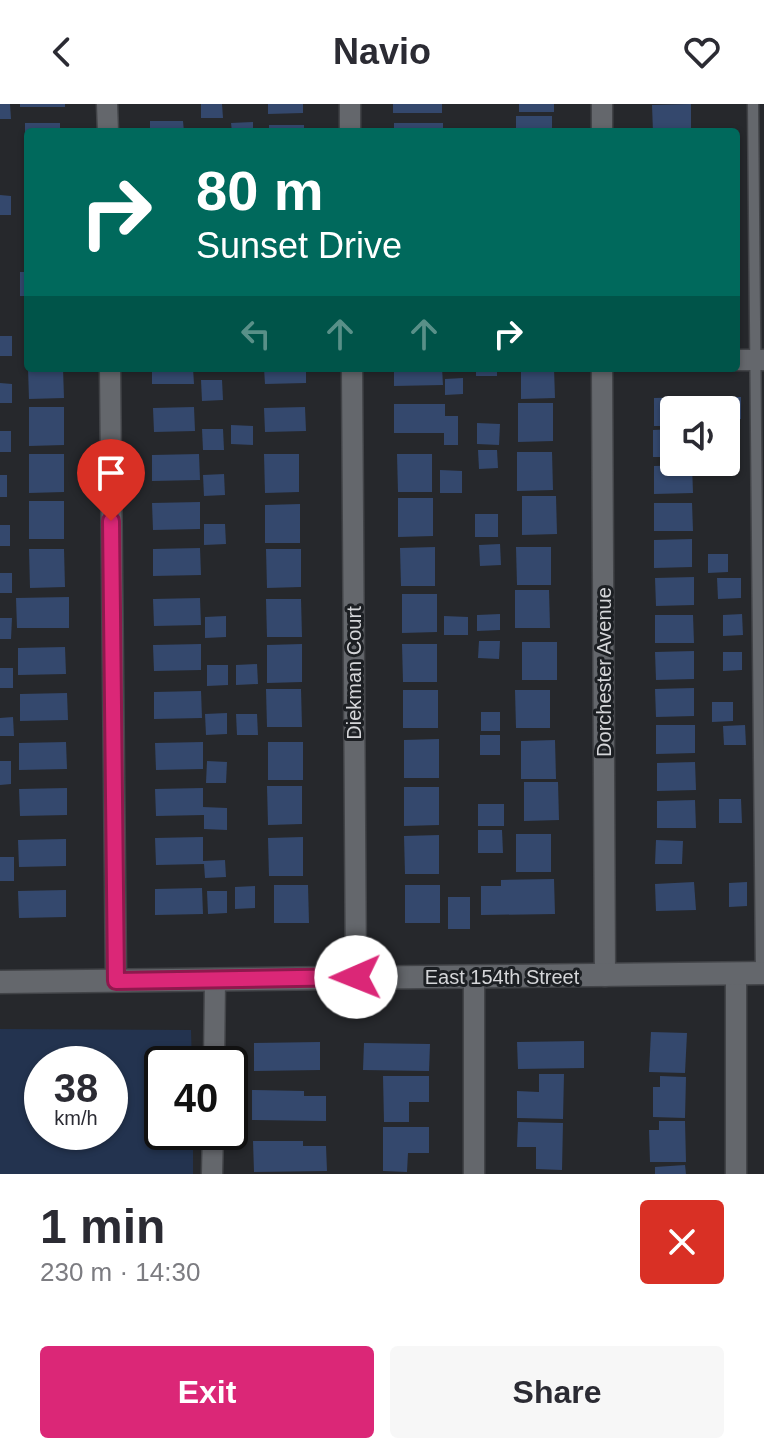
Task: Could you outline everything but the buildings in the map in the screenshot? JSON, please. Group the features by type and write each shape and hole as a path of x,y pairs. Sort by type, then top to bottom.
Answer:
{"street":[{"path":"107,104 108,128"},
{"path":"350,104 350,128"},
{"path":"602,104 602,128"},
{"path":"110,372 116,981"},
{"name":"Diekman Court","path":"352,372 356,977"},
{"name":"Dorchester Avenue","path":"602,372 605,976"},
{"name":"East 154th Street","path":"0,982 762,973"},
{"path":"736,974 736,1174"},
{"path":"474,977 474,1174"},
{"path":"214,1046 215,980"},
{"path":"212,1174 213,1150"}],"lane":[{"path":"753,104 752,360 762,973"}],"shaded area":[{"path":"0,1029 191,1030 191,1046 144,1046 144,1150 193,1150 193,1174 0,1174"}],"route":[{"path":"111,521 116,981 356,977"}]}
